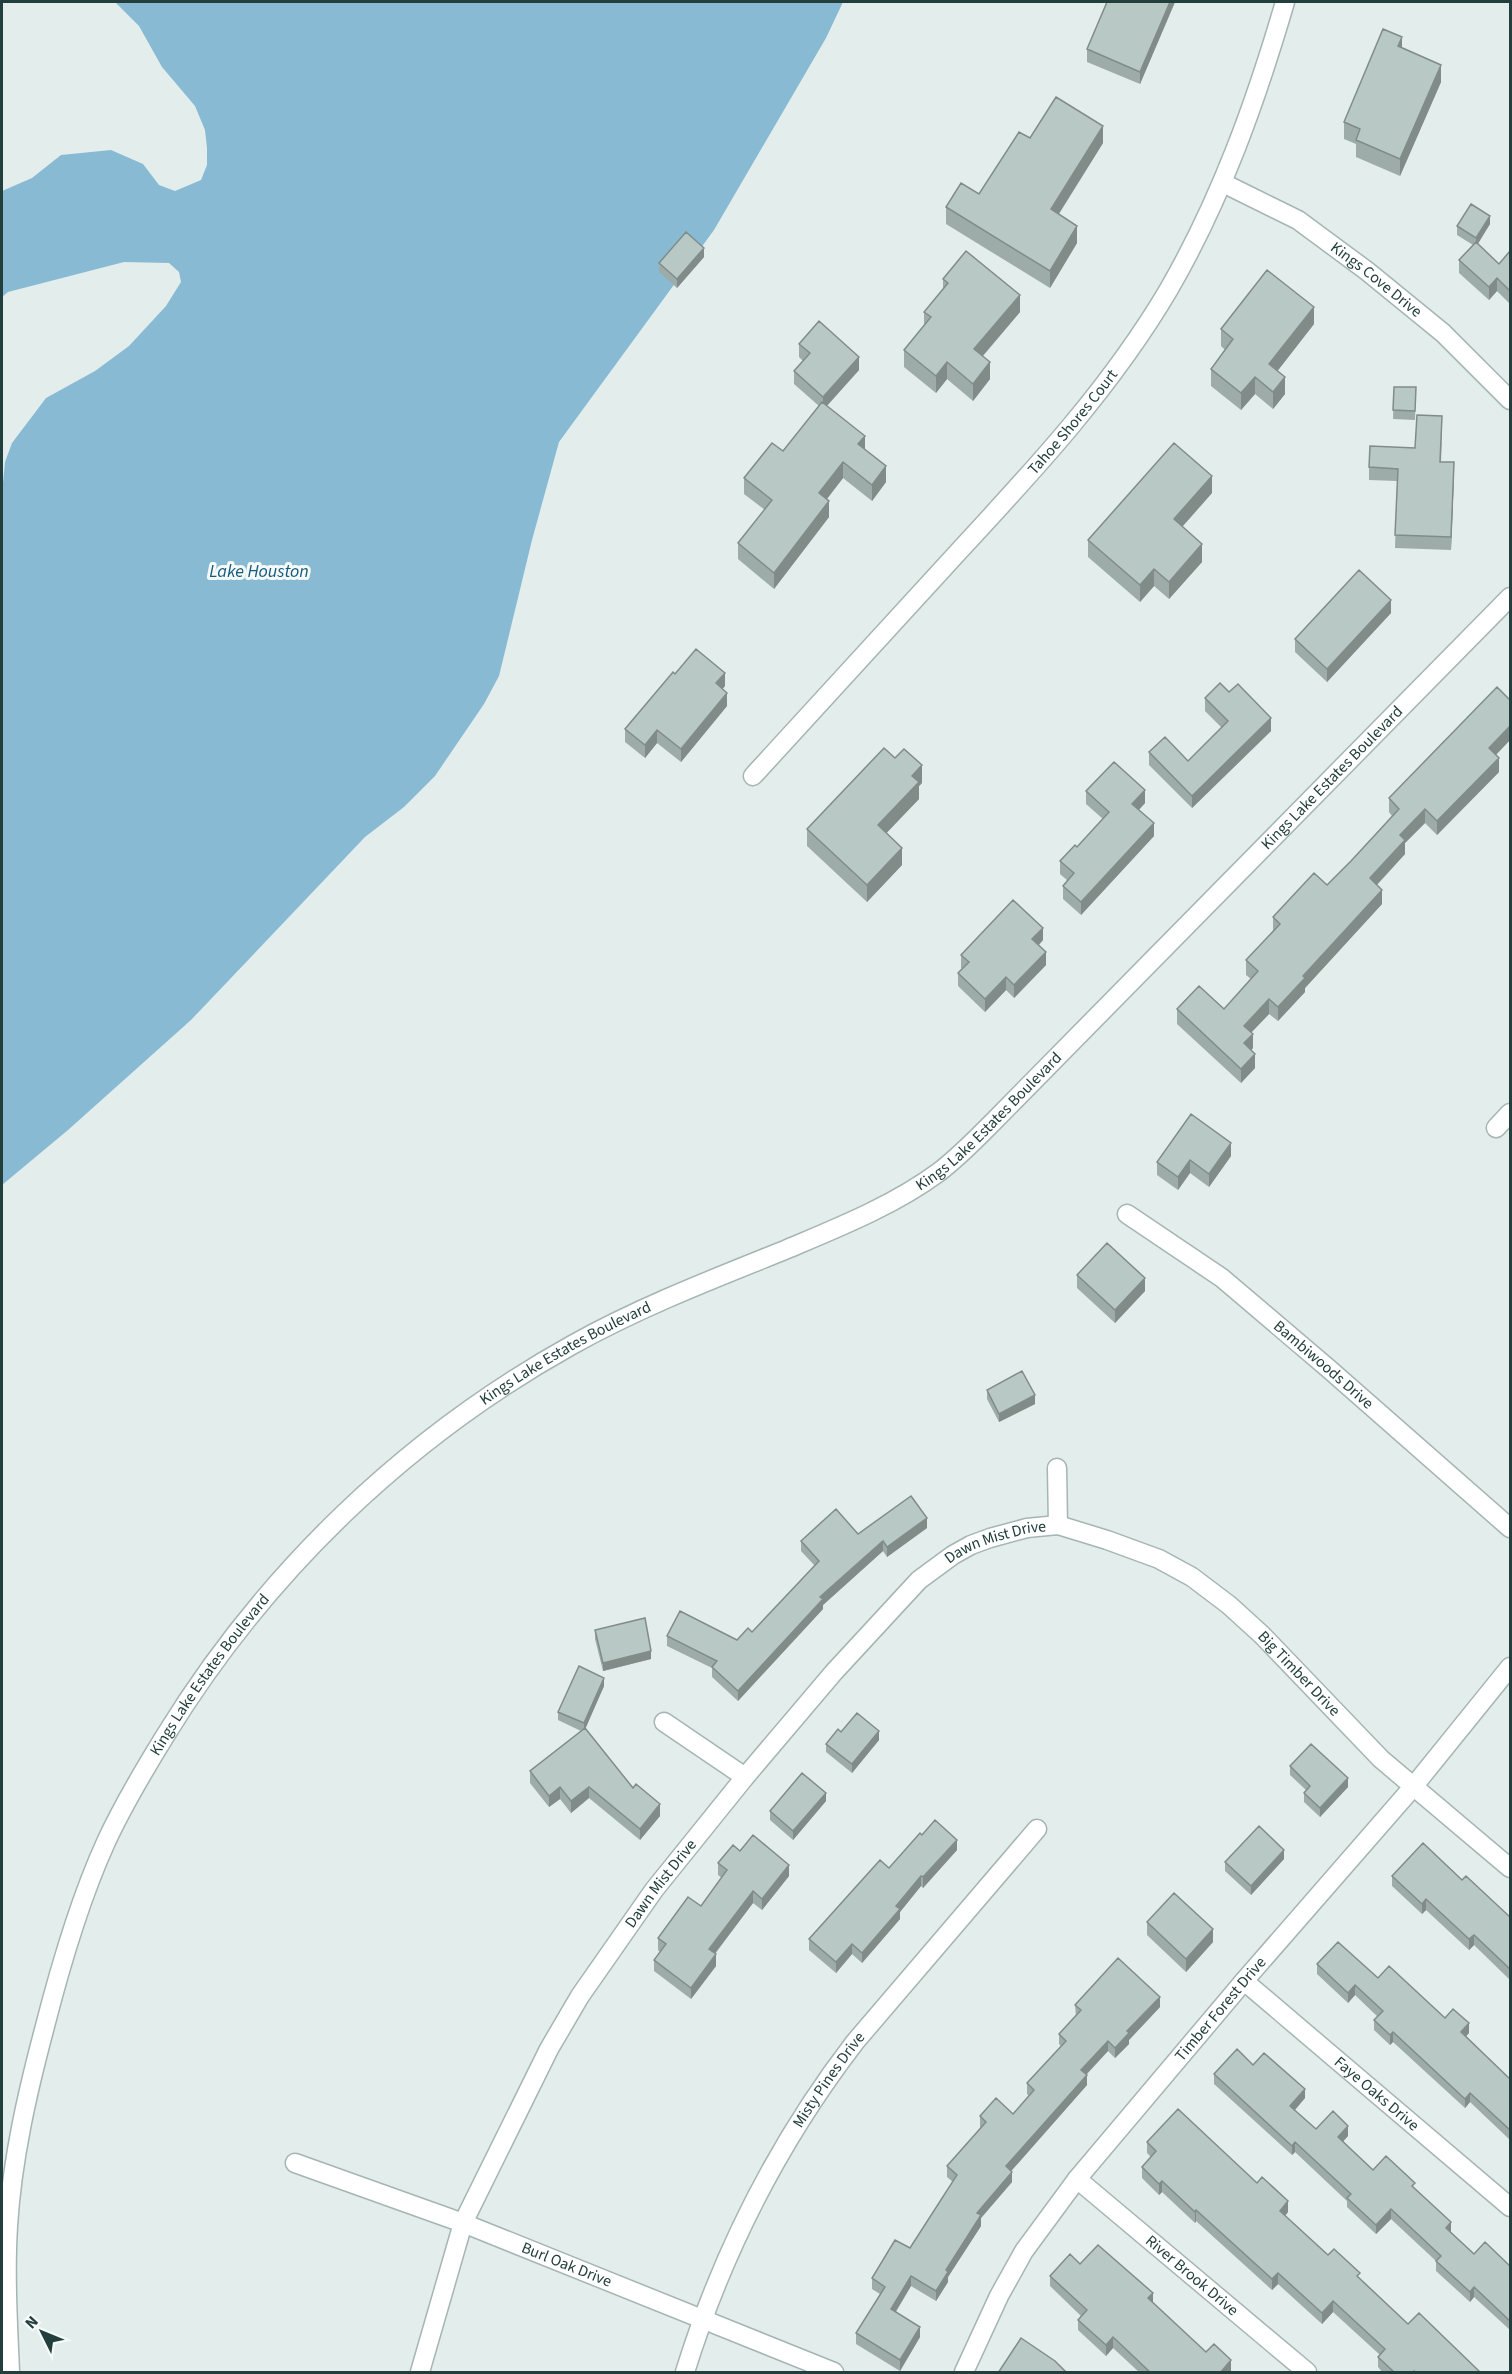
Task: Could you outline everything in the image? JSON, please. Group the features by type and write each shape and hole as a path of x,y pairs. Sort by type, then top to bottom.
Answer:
{"street":[{"name":"Tahoe Shores Court","path":"753,776 1047,456 1106,383 1169,289 1223,183 1264,74 1285,2"},
{"name":"Kings Cove Drive","path":"1223,183 1298,220 1367,271 1443,333 1510,400"},
{"name":"Kings Lake Estates Boulevard","path":"10,2373 6,2279 8,2224 16,2158 34,2068 56,1983 106,1842 142,1773 184,1704 229,1639 289,1569 353,1503 421,1445 486,1397 573,1344 660,1301 831,1230 901,1196 939,1172 1013,1103 1510,597"},
{"path":"1496,1128 1510,1113"},
{"name":"Bambiwoods Drive","path":"1127,1214 1222,1278 1510,1528"},
{"path":"1057,1468 1058,1525"},
{"name":"Dawn Mist Drive","path":"420,2373 463,2223 549,2049 580,1996 654,1890 745,1777 902,1596 953,1555 990,1538 1027,1528 1058,1525"},
{"name":"Big Timber Drive","path":"1058,1525 1159,1559 1192,1577 1229,1605 1262,1635 1381,1759 1510,1868"},
{"name":"Timber Forest Drive","path":"964,2373 999,2296 1024,2251 1077,2179 1413,1786 1510,1667"},
{"path":"664,1722 745,1777"},
{"name":"Misty Pines Drive","path":"685,2373 701,2321 730,2250 753,2201 799,2123 835,2068 1037,1829"},
{"name":"Faye Oaks Drive","path":"1244,1981 1510,2207"},
{"name":"Burl Oak Drive","path":"295,2163 463,2223 834,2373"},
{"name":"River Brook Drive","path":"1077,2179 1307,2373"}],"water":[{"name":"Lake Houston","path":"115,2 843,2 826,38 714,230 559,442 532,540 499,676 484,704 435,776 404,807 365,837 191,1020 68,1130 2,1185 2,493 5,462 12,443 46,398 95,371 129,346 166,306 181,282 179,272 169,263 124,262 8,292 2,297 2,191 32,178 61,155 111,150 143,164 159,185 175,191 201,180 207,165 205,130 195,106 162,67 139,26"}],"building":[{"path":"1107,2 1170,2 1140,72 1087,49"},
{"path":"1383,29 1402,37 1398,46 1441,65 1400,159 1356,140 1360,129 1344,122"},
{"path":"1056,97 1103,126 1051,209 1077,226 1050,271 946,207 961,183 979,194 1019,132 1030,138"},
{"path":"1471,204 1490,216 1476,238 1457,226"},
{"path":"686,232 704,248 677,279 659,263"},
{"path":"1476,242 1499,264 1510,251 1510,291 1497,278 1489,287 1459,260"},
{"path":"966,251 1020,295 974,349 990,362 973,384 947,362 936,376 904,350 931,317 924,312 948,283 943,279"},
{"path":"1267,270 1314,307 1269,364 1285,377 1273,392 1255,377 1241,393 1211,369 1233,339 1221,329"},
{"path":"819,321 859,357 823,397 794,371 810,353 799,344"},
{"path":"1394,387 1416,387 1415,411 1393,410"},
{"path":"822,402 865,436 858,444 886,466 872,485 843,462 819,493 829,501 774,573 738,543 772,500 744,478 772,443 783,451"},
{"path":"1417,415 1442,416 1440,462 1454,462 1451,537 1395,535 1398,469 1369,467 1370,446 1415,448"},
{"path":"1174,443 1212,476 1174,519 1202,544 1169,582 1154,569 1140,585 1088,540"},
{"path":"1359,570 1391,600 1327,669 1295,639"},
{"path":"696,649 725,673 716,683 727,693 681,749 657,730 645,745 625,729 673,672 675,674"},
{"path":"1220,683 1229,692 1238,684 1271,718 1192,796 1149,752 1165,737 1188,761 1228,721 1205,698"},
{"path":"1497,687 1510,700 1510,726 1489,748 1499,758 1437,821 1425,809 1400,835 1405,840 1370,878 1382,890 1303,976 1305,978 1278,1007 1269,999 1244,1026 1253,1034 1244,1043 1255,1054 1241,1069 1177,1009 1199,986 1224,1009 1258,971 1246,960 1280,924 1273,917 1314,873 1327,885 1351,861 1399,809 1389,798"},
{"path":"884,748 895,758 904,749 922,765 912,776 919,782 878,825 902,848 867,885 807,829"},
{"path":"1114,762 1145,790 1132,804 1154,823 1081,902 1063,886 1074,873 1060,861 1075,845 1077,847 1109,812 1086,791"},
{"path":"1013,900 1043,928 1032,939 1046,952 1014,985 1006,977 985,999 958,973 969,962 961,955"},
{"path":"1191,1114 1231,1143 1209,1174 1190,1160 1178,1177 1157,1162"},
{"path":"1107,1243 1145,1278 1115,1310 1077,1275"},
{"path":"1022,1371 1035,1395 999,1414 987,1390"},
{"path":"911,1496 927,1518 887,1547 883,1541 820,1597 823,1599 738,1691 712,1667 717,1661 667,1636 680,1611 737,1640 748,1628 752,1632 819,1561 801,1541 836,1509 858,1534"},
{"path":"645,1618 651,1651 603,1663 595,1630"},
{"path":"579,1666 604,1678 584,1723 558,1712"},
{"path":"857,1713 879,1731 852,1764 826,1744 838,1729 841,1732"},
{"path":"585,1728 633,1788 636,1784 660,1804 640,1829 589,1787 571,1801 560,1787 549,1796 530,1771"},
{"path":"1311,1744 1348,1778 1320,1808 1304,1793 1310,1786 1290,1766"},
{"path":"802,1773 826,1793 793,1831 770,1811"},
{"path":"935,1820 957,1840 923,1877 921,1876 896,1906 900,1909 862,1953 852,1944 836,1962 809,1939 880,1860 889,1868 920,1833 922,1835"},
{"path":"1259,1826 1284,1850 1251,1886 1225,1862"},
{"path":"753,1835 789,1865 762,1899 753,1891 709,1949 716,1954 691,1988 654,1960 666,1944 658,1938 688,1897 701,1906 727,1870 718,1863 733,1845 740,1851"},
{"path":"1423,1843 1462,1880 1466,1876 1510,1917 1510,1969 1474,1935 1469,1939 1426,1899 1422,1904 1392,1876"},
{"path":"1174,1893 1213,1929 1186,1959 1147,1922"},
{"path":"1338,1942 1378,1978 1389,1966 1445,2018 1453,2009 1469,2023 1461,2032 1510,2079 1510,2130 1470,2093 1465,2099 1393,2032 1390,2035 1374,2020 1383,2011 1355,1985 1348,1993 1317,1964"},
{"path":"1118,1958 1160,1997 1127,2031 1129,2033 1115,2048 1108,2041 1081,2070 1087,2075 1006,2166 1012,2172 977,2213 981,2215 946,2270 948,2272 936,2291 911,2276 891,2309 920,2327 900,2360 856,2333 885,2287 872,2278 895,2240 910,2248 957,2175 947,2166 986,2122 980,2116 996,2098 1013,2114 1034,2090 1027,2083 1066,2041 1059,2034 1081,2010 1075,2005"},
{"path":"1237,2049 1253,2065 1264,2053 1305,2089 1290,2106 1316,2129 1333,2111 1348,2126 1338,2137 1373,2170 1386,2156 1415,2183 1412,2186 1451,2222 1446,2228 1474,2254 1485,2242 1510,2266 1510,2321 1474,2287 1470,2292 1436,2261 1441,2256 1391,2209 1376,2225 1347,2198 1351,2194 1295,2142 1292,2146 1214,2074"},
{"path":"1178,2109 1257,2183 1262,2177 1288,2201 1280,2211 1328,2255 1334,2249 1360,2273 1357,2276 1408,2324 1419,2313 1481,2373 1415,2373 1414,2371 1395,2373 1378,2357 1385,2349 1333,2301 1322,2313 1278,2273 1272,2279 1162,2181 1159,2184 1142,2167 1156,2151 1147,2142"},
{"path":"1098,2245 1153,2293 1148,2298 1206,2352 1214,2344 1231,2360 1220,2373 1151,2373 1113,2337 1106,2345 1078,2320 1087,2310 1050,2276 1070,2254 1080,2264"},
{"path":"1021,2338 1055,2361 1067,2373 998,2373"}]}
